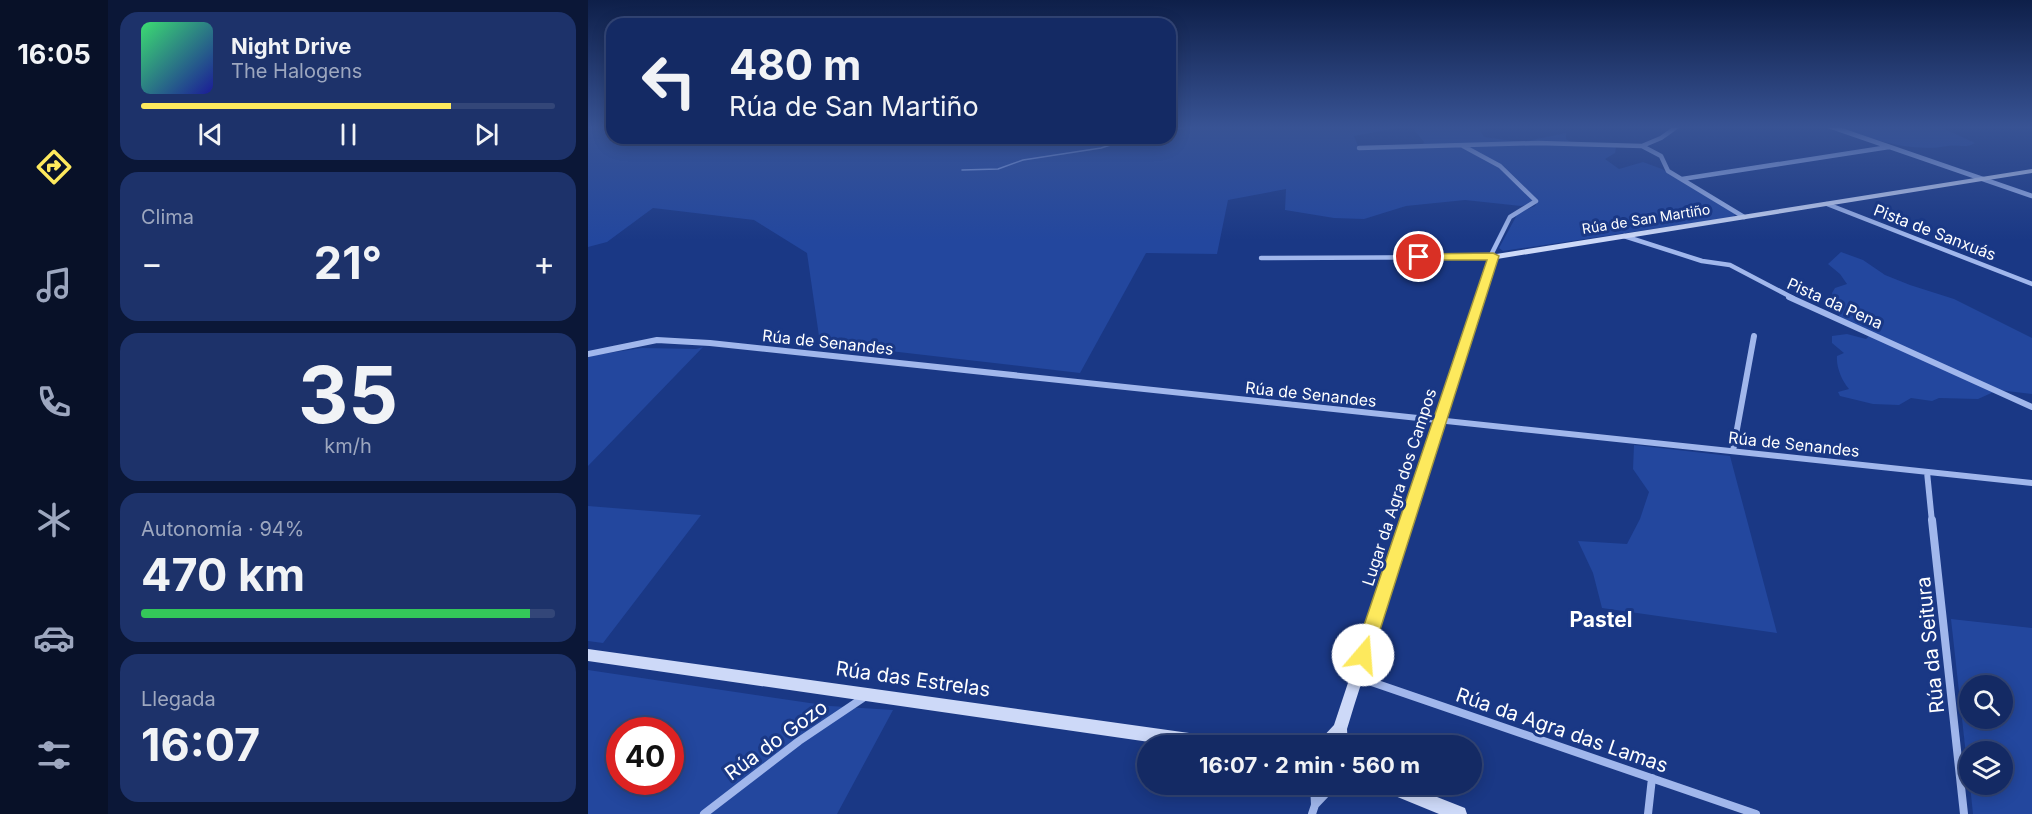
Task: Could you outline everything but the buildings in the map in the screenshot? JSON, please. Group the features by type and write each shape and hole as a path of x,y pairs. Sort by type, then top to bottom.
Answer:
{"street":[{"path":"1493,256 1492,253 1510,217 1536,201 1496,164"},
{"path":"1664,164 1666,169 1744,217"},
{"path":"1682,179 1780,164"},
{"path":"1940,164 2032,196"},
{"name":"Rúa de San Martiño","path":"1261,258 1493,256 2032,171"},
{"name":"Pista de Sanxuás","path":"1827,204 2032,284"},
{"name":"Pista da Pena","path":"1624,236 1702,261 1730,265 1775,290 2032,407"},
{"name":"Lugar da Agra dos Campos","path":"1340,735 1340,729 1356,677 1493,256"},
{"path":"1733,451 1754,336"},
{"name":"Rúa de Senandes","path":"588,354 657,340 710,343 2032,483"},
{"name":"Rúa da Seitura","path":"1927,472 1964,814"},
{"name":"Rúa das Estrelas","path":"588,655 1155,735"},
{"name":"Rúa da Agra das Lamas","path":"1356,677 1756,814"},
{"name":"Rúa do Gozo","path":"704,814 799,741 869,694"},
{"name":"Lugar da Agra dos Campos","path":"1334,735 1340,729"},
{"path":"1648,814 1652,778"},
{"path":"1314,809 1325,795"},
{"path":"1407,795 1459,814"}],"shaded area":[{"path":"588,164 1612,164 1619,169 1636,164 1648,164 1662,169 1735,214 1734,217 1503,251 1499,248 1518,213 1535,206 1537,202 1521,206 1465,200 1406,206 1364,219 1334,218 1285,210 1286,189 1228,200 1217,254 1146,253 1080,373 820,343 807,253 754,220 653,208 607,242 588,247"},
{"path":"1841,252 1863,260 1885,275 1954,299 2032,338 2032,394 1998,390 1978,399 1939,398 1932,401 1911,398 1899,405 1873,404 1840,396 1838,392 1849,389 1837,365 1837,356 1844,353 1832,343 1832,336 1847,334 1866,339 1869,336 1840,318 1832,293 1835,288 1847,284 1840,274 1828,264"},
{"path":"703,347 588,466 588,356 642,348 696,349"},
{"path":"1634,445 1730,456 1777,633 1602,608 1593,573 1578,541 1627,544 1640,519 1649,492 1633,469"},
{"path":"588,506 701,515 603,643 588,641"},
{"path":"1951,619 2032,628 2032,814 1973,814 1971,795 2013,795 2013,741 1964,741 1963,729 2013,729 2013,675 1959,675 1959,691"},
{"path":"588,670 830,706 893,710 837,814 588,814"}],"waterway":[{"path":"962,170 998,169 1012,164"}],"district":[{"name":"Pastel","path":"1601,620"}],"route":[{"path":"1363,655 1493,256 1419,257"}]}
